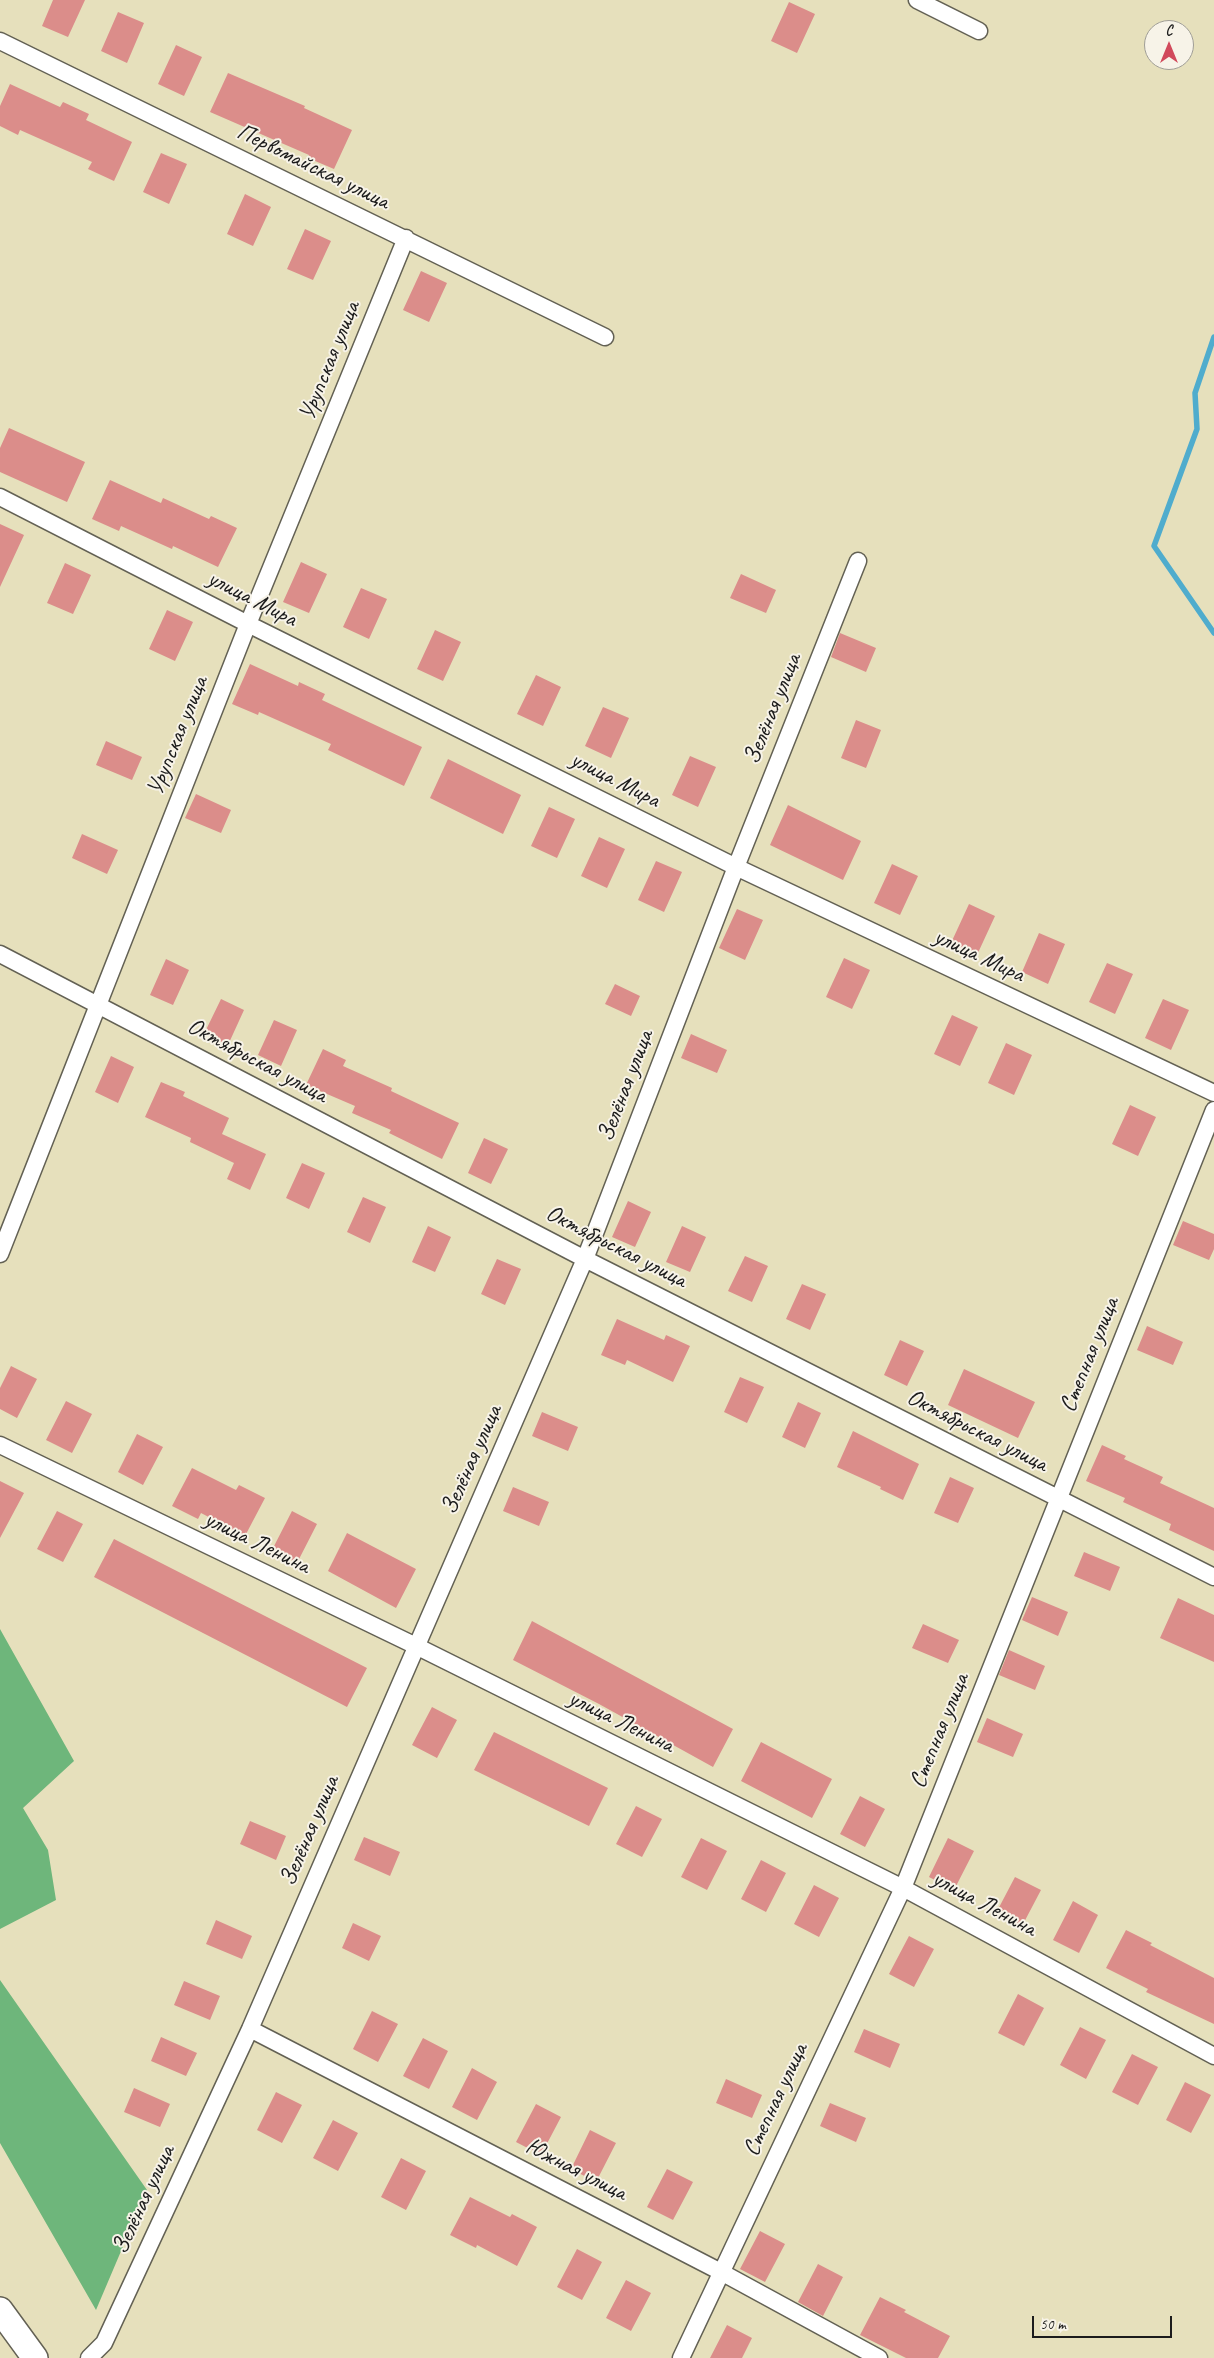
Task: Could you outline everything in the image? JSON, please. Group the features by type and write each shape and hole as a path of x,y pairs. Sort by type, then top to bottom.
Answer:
{"main road":[{"path":"0,2310 35,2358"}],"street":[{"path":"917,0 979,31"},
{"name":"Первомайская улица","path":"0,41 605,337"},
{"name":"Урупская улица","path":"0,1254 248,624 406,238"},
{"name":"улица Мира","path":"0,497 248,624 736,867 1214,1093"},
{"name":"Зелёная улица","path":"88,2358 104,2343 250,2028 585,1259 736,867 858,561"},
{"name":"Октябрьская улица","path":"0,954 585,1259 1214,1577"},
{"name":"Степная улица","path":"681,2358 903,1888 1214,1110"},
{"name":"улица Ленина","path":"0,1445 416,1646 903,1888 1214,2056"},
{"name":"Южная улица","path":"250,2028 721,2272 878,2358"}],"green space":[{"path":"0,1629 74,1761 23,1808 48,1850 56,1900 0,1929"},
{"path":"0,1980 147,2190 96,2310 0,2143"}],"building":[{"path":"53,0 85,0 68,37 42,26"},
{"path":"789,2 815,14 797,53 771,41"},
{"path":"118,12 144,23 127,63 101,51"},
{"path":"176,45 202,57 184,96 158,84"},
{"path":"228,73 305,106 304,108 352,130 334,169 308,158 309,155 210,112"},
{"path":"10,84 60,107 63,102 89,114 86,120 132,142 114,181 88,169 92,162 20,130 18,135 0,126 0,106"},
{"path":"161,153 187,164 169,204 143,192"},
{"path":"245,194 271,207 253,246 227,234"},
{"path":"305,229 331,241 313,280 287,269"},
{"path":"421,271 447,283 429,322 403,310"},
{"path":"9,428 85,462 67,502 0,472 0,448"},
{"path":"110,480 161,503 163,498 209,519 211,516 237,528 218,567 173,546 172,549 121,526 119,531 92,519"},
{"path":"0,524 24,535 0,587"},
{"path":"301,562 327,574 309,613 283,602"},
{"path":"65,563 91,575 73,614 47,603"},
{"path":"741,574 776,590 766,613 730,598"},
{"path":"361,588 387,599 369,639 343,627"},
{"path":"167,610 193,622 175,661 149,649"},
{"path":"435,630 461,642 443,681 417,669"},
{"path":"840,633 876,648 866,672 831,657"},
{"path":"250,664 298,686 299,682 325,694 322,700 422,747 404,786 328,750 331,744 259,712 258,715 232,704"},
{"path":"536,675 561,687 543,726 517,714"},
{"path":"603,707 629,718 611,758 585,746"},
{"path":"856,720 881,730 866,768 841,758"},
{"path":"106,741 142,757 132,780 96,765"},
{"path":"690,756 716,767 698,807 672,795"},
{"path":"448,759 521,795 503,834 430,798"},
{"path":"196,794 231,810 221,833 185,818"},
{"path":"788,805 861,841 843,880 770,845"},
{"path":"549,807 575,819 557,858 531,846"},
{"path":"82,834 118,850 107,874 72,858"},
{"path":"599,837 625,849 607,888 581,876"},
{"path":"656,861 682,872 664,912 638,900"},
{"path":"892,864 918,876 900,915 874,903"},
{"path":"969,904 995,916 977,955 951,943"},
{"path":"737,909 763,920 745,960 719,948"},
{"path":"1039,933 1065,944 1048,984 1022,972"},
{"path":"844,958 870,970 852,1009 826,997"},
{"path":"166,959 189,970 173,1005 150,995"},
{"path":"1107,963 1133,974 1115,1014 1089,1002"},
{"path":"615,984 640,996 631,1016 605,1004"},
{"path":"221,999 244,1010 228,1045 204,1034"},
{"path":"1163,999 1189,1010 1171,1050 1145,1038"},
{"path":"952,1015 978,1027 960,1066 934,1054"},
{"path":"274,1020 297,1030 281,1066 258,1055"},
{"path":"691,1034 727,1050 717,1073 681,1058"},
{"path":"1006,1043 1032,1055 1014,1095 988,1083"},
{"path":"323,1049 346,1060 343,1066 392,1088 391,1091 459,1123 442,1159 389,1133 391,1130 352,1113 355,1106 306,1085"},
{"path":"111,1056 134,1067 118,1103 95,1092"},
{"path":"161,1082 185,1092 183,1096 229,1118 222,1134 266,1154 250,1190 227,1179 234,1163 190,1142 191,1138 145,1117"},
{"path":"1130,1105 1156,1117 1138,1156 1112,1144"},
{"path":"484,1138 508,1149 491,1184 468,1173"},
{"path":"302,1163 325,1173 309,1209 286,1198"},
{"path":"363,1197 386,1207 370,1243 347,1232"},
{"path":"628,1201 651,1212 635,1247 612,1237"},
{"path":"1183,1221 1214,1234 1214,1249 1209,1260 1173,1245"},
{"path":"428,1226 451,1237 435,1272 412,1262"},
{"path":"682,1226 706,1237 690,1272 666,1262"},
{"path":"745,1256 768,1266 752,1302 728,1291"},
{"path":"497,1259 521,1269 505,1305 481,1294"},
{"path":"802,1284 826,1294 810,1330 786,1319"},
{"path":"617,1319 664,1340 666,1335 690,1346 673,1382 627,1360 625,1365 601,1355"},
{"path":"1147,1326 1183,1342 1173,1365 1137,1350"},
{"path":"900,1340 924,1351 907,1386 884,1375"},
{"path":"11,1366 37,1379 17,1418 0,1409 0,1388"},
{"path":"964,1369 1035,1402 1018,1438 948,1405"},
{"path":"740,1377 764,1387 747,1423 724,1412"},
{"path":"66,1401 92,1414 72,1453 46,1440"},
{"path":"798,1402 821,1413 805,1448 782,1437"},
{"path":"542,1412 578,1427 568,1451 532,1436"},
{"path":"853,1431 919,1464 903,1500 880,1489 881,1487 837,1467"},
{"path":"137,1434 163,1447 143,1485 118,1472"},
{"path":"1102,1445 1126,1456 1124,1459 1163,1477 1160,1483 1214,1508 1214,1551 1169,1530 1171,1524 1123,1502 1125,1498 1086,1481"},
{"path":"192,1468 236,1490 239,1485 265,1498 245,1536 201,1513 198,1519 172,1506"},
{"path":"950,1477 974,1488 958,1523 934,1513"},
{"path":"0,1481 24,1493 0,1538"},
{"path":"513,1487 549,1502 539,1526 503,1511"},
{"path":"57,1511 83,1524 63,1562 37,1549"},
{"path":"292,1511 317,1524 297,1563 272,1550"},
{"path":"347,1533 416,1569 396,1608 328,1571"},
{"path":"114,1539 367,1668 347,1707 94,1577"},
{"path":"1084,1552 1120,1567 1110,1591 1074,1576"},
{"path":"1032,1597 1068,1612 1058,1636 1022,1620"},
{"path":"1178,1598 1214,1615 1214,1662 1160,1638"},
{"path":"532,1621 733,1729 713,1767 599,1704 513,1660"},
{"path":"923,1624 959,1640 948,1663 912,1648"},
{"path":"1009,1650 1045,1666 1035,1690 999,1675"},
{"path":"432,1707 457,1720 437,1758 412,1745"},
{"path":"987,1718 1023,1734 1013,1757 977,1742"},
{"path":"494,1732 608,1788 589,1826 474,1770"},
{"path":"761,1742 832,1779 812,1818 741,1781"},
{"path":"860,1796 885,1809 865,1847 840,1834"},
{"path":"636,1806 662,1819 642,1857 616,1844"},
{"path":"250,1821 286,1836 276,1860 240,1844"},
{"path":"364,1837 400,1852 390,1876 354,1860"},
{"path":"701,1838 727,1851 707,1890 681,1877"},
{"path":"948,1838 974,1851 954,1890 929,1877"},
{"path":"761,1860 786,1873 766,1912 741,1899"},
{"path":"1015,1877 1041,1890 1021,1928 995,1915"},
{"path":"814,1885 839,1898 819,1937 794,1924"},
{"path":"1073,1901 1098,1915 1079,1953 1053,1940"},
{"path":"216,1920 252,1936 242,1959 206,1944"},
{"path":"353,1923 381,1936 369,1961 342,1948"},
{"path":"1126,1930 1152,1943 1150,1945 1214,1978 1214,2024 1146,1992 1148,1989 1106,1968"},
{"path":"909,1936 934,1949 914,1987 889,1974"},
{"path":"184,1981 220,1996 210,2020 174,2005"},
{"path":"1018,1994 1044,2008 1024,2046 998,2033"},
{"path":"372,2011 398,2024 378,2062 353,2049"},
{"path":"1080,2027 1106,2040 1086,2079 1060,2065"},
{"path":"864,2029 900,2044 890,2068 854,2052"},
{"path":"161,2037 197,2053 186,2076 151,2061"},
{"path":"423,2038 448,2051 429,2089 403,2076"},
{"path":"1132,2054 1158,2067 1138,2105 1112,2092"},
{"path":"472,2068 497,2082 477,2120 452,2107"},
{"path":"726,2079 762,2095 752,2118 716,2103"},
{"path":"1185,2082 1211,2095 1191,2133 1166,2120"},
{"path":"134,2088 170,2104 160,2127 124,2112"},
{"path":"276,2092 302,2105 282,2143 257,2130"},
{"path":"830,2103 866,2118 856,2142 820,2126"},
{"path":"536,2104 561,2117 541,2155 516,2142"},
{"path":"333,2120 358,2133 338,2171 313,2158"},
{"path":"590,2130 616,2143 596,2182 571,2169"},
{"path":"401,2158 426,2171 406,2210 381,2197"},
{"path":"667,2169 693,2182 673,2220 647,2207"},
{"path":"470,2197 510,2217 512,2214 537,2227 517,2266 477,2245 476,2248 450,2235"},
{"path":"760,2231 785,2244 765,2282 740,2269"},
{"path":"577,2249 602,2262 582,2300 557,2287"},
{"path":"818,2264 843,2277 823,2316 798,2302"},
{"path":"626,2280 651,2293 631,2331 606,2318"},
{"path":"880,2297 950,2336 938,2358 906,2358 860,2335"},
{"path":"727,2325 752,2338 742,2358 710,2358"}],"waterway":[{"path":"1214,337 1195,393 1197,429 1154,546 1214,633"}]}
